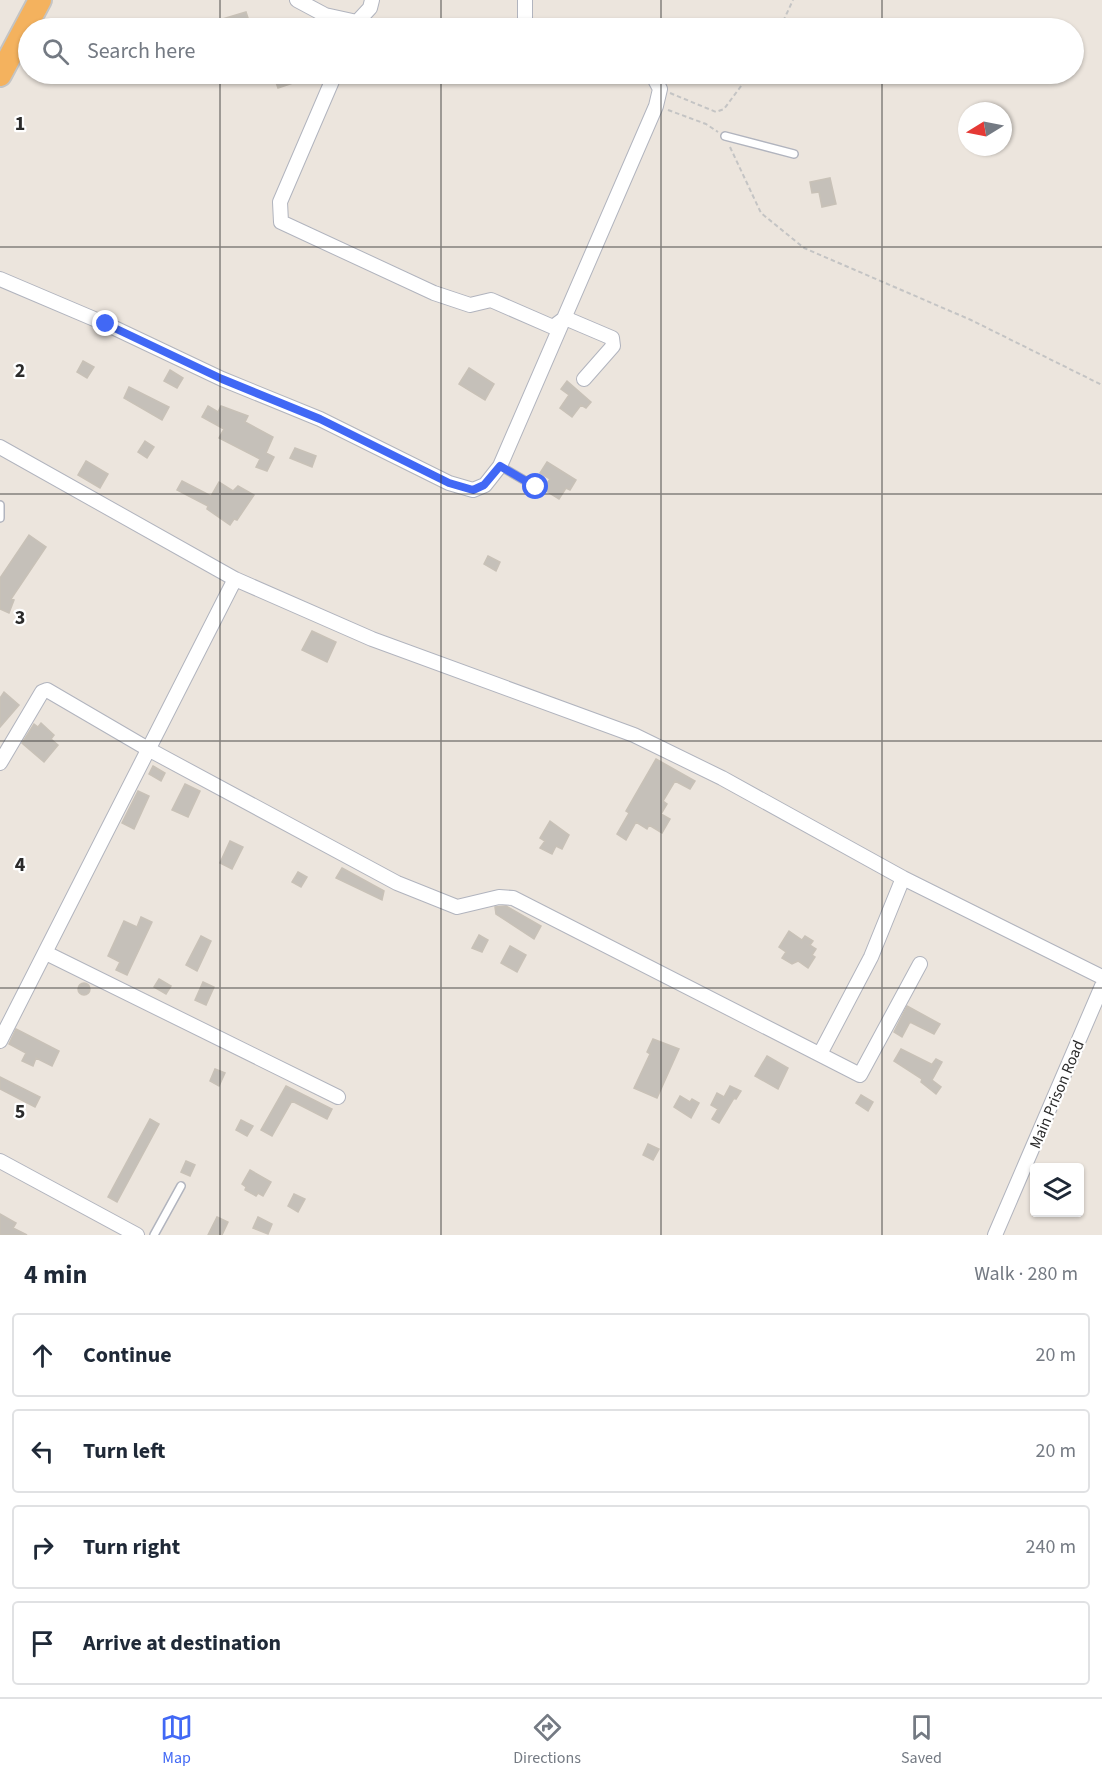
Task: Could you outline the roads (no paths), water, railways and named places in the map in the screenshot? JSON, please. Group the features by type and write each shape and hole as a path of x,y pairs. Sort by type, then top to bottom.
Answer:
{"highway":[{"path":"30,18 40,0"},
{"path":"0,75 18,41"}],"street":[{"path":"297,0 334,18"},
{"path":"362,18 370,8 372,0"},
{"path":"525,0 525,18"},
{"path":"331,84 280,202 281,222 434,293 470,305 492,300 553,327 565,318"},
{"path":"0,279 106,324 222,379 320,419 449,483 473,490 484,485 500,466 656,106 660,89 657,84"},
{"path":"565,318 612,338 613,346 585,379"},
{"path":"0,447 235,579 372,639 634,735 722,777 903,879 1102,977"},
{"path":"0,1041 235,579"},
{"path":"0,763 42,692 47,690 148,749 397,883 457,907 499,897 513,898 860,1075 920,964"},
{"path":"820,1054 871,957 903,879"},
{"path":"46,953 338,1097"},
{"name":"Main Prison Road","path":"995,1235 1102,986"},
{"path":"0,1161 137,1235"}],"lane":[{"path":"724,136 794,154"},
{"path":"500,466 536,487"},
{"path":"0,505 0,518"},
{"path":"153,1235 181,1186"}]}
